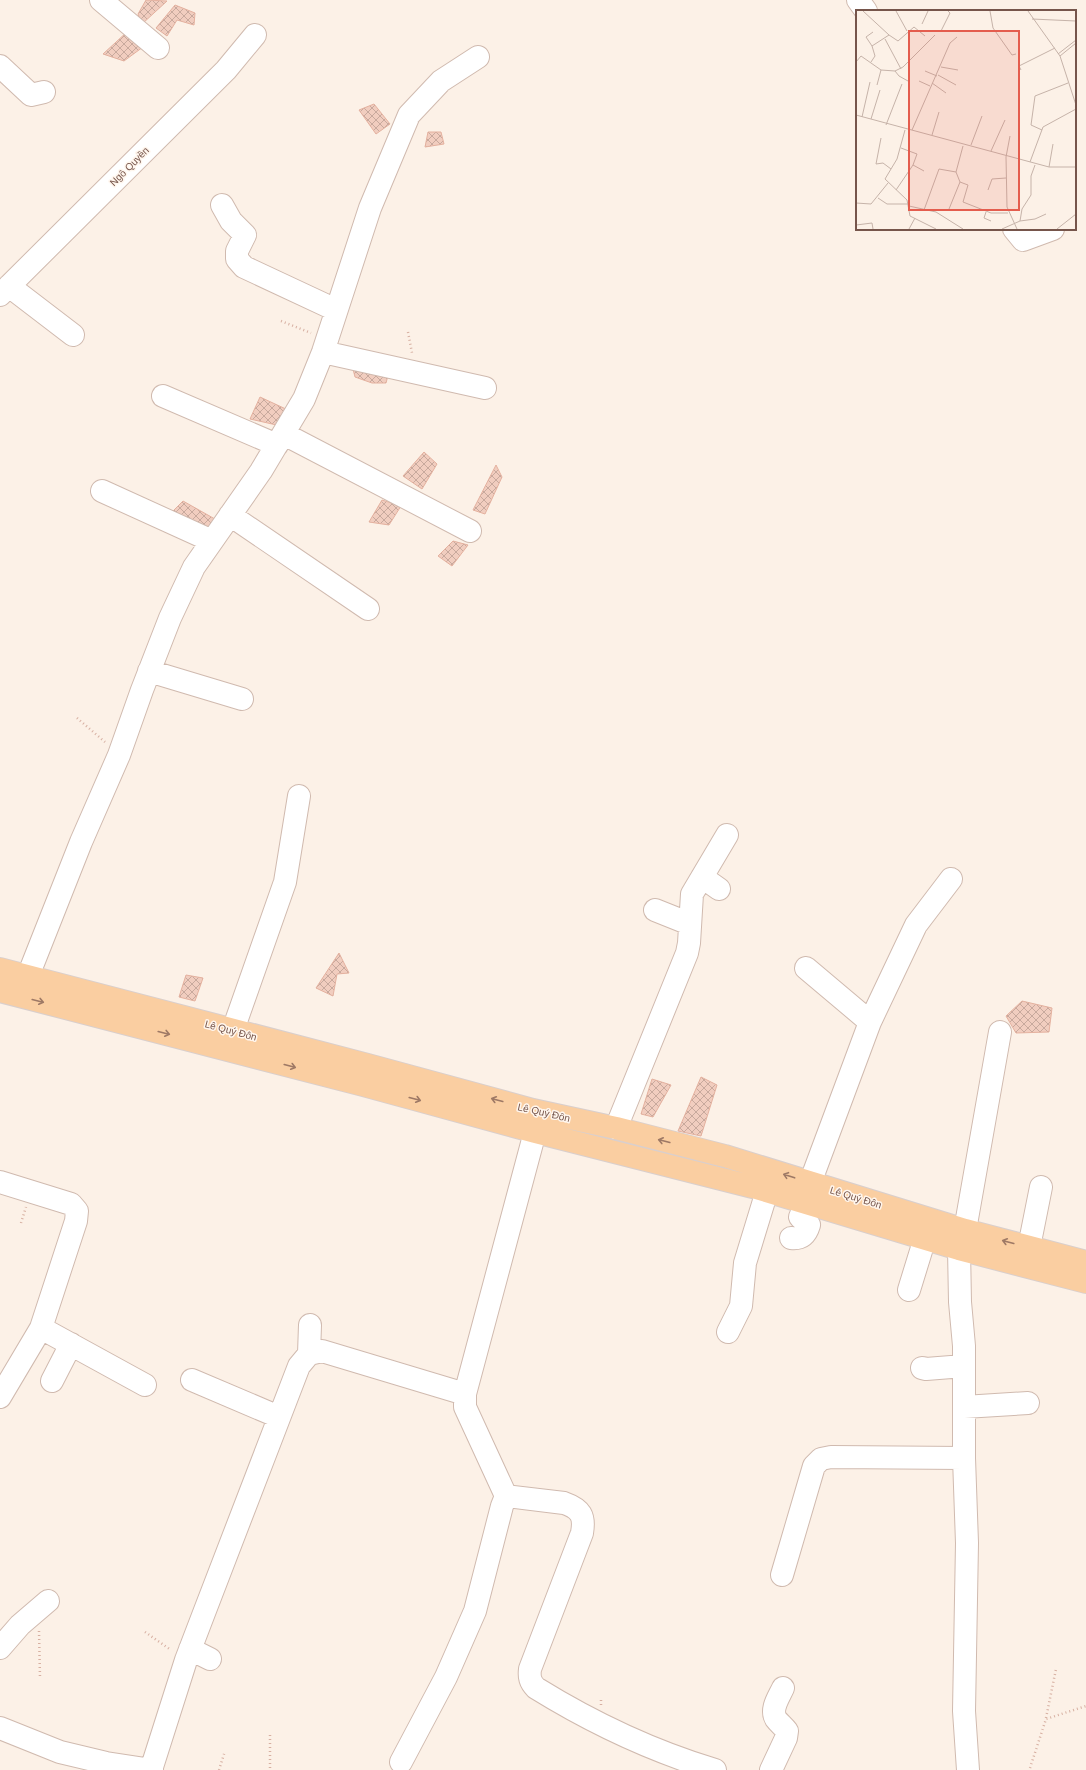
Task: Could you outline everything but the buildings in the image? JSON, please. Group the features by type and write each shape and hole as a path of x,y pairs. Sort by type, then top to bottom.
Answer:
{"main road":[{"name":"Lê Quý Đôn","path":"0,969 232,1030 535,1132 767,1191 808,1193 962,1240 1086,1282"},
{"name":"Lê Quý Đôn","path":"0,991 365,1075 616,1128 725,1156 808,1193 925,1238 1029,1247 1086,1262"}],"street":[{"path":"100,0 158,48"},
{"path":"858,0 865,10"},
{"name":"Ngô Quyền","path":"5,291 226,70 255,35"},
{"path":"28,976 80,842 119,755 170,618 194,567 280,439 304,399 325,346 370,208 409,115 441,81 478,57"},
{"path":"0,66 31,95 44,92"},
{"path":"222,205 231,222 245,235 237,251 237,259 244,267 336,310"},
{"path":"1015,230 1023,240 1050,230"},
{"path":"5,291 73,335"},
{"path":"325,346 485,388"},
{"path":"163,396 280,439 470,531"},
{"path":"102,491 212,540"},
{"path":"230,515 368,609"},
{"path":"149,671 242,699"},
{"path":"232,1030 284,882 299,796"},
{"path":"616,1128 687,953 692,894 711,883 727,835"},
{"path":"791,1238 803,1236 808,1228 809,1225 800,1217 870,1022 916,925 951,879"},
{"path":"656,910 690,924"},
{"path":"806,968 870,1022"},
{"path":"968,1770 964,1711 967,1543 964,1458 964,1366 960,1302 962,1240 1000,1032"},
{"path":"401,1762 446,1677 475,1611 502,1506 506,1496 464,1407 464,1394 535,1132"},
{"path":"0,1182 71,1204 77,1212 76,1221 41,1328 0,1398"},
{"path":"1029,1247 1041,1187"},
{"path":"728,1332 740,1306 746,1263 767,1191"},
{"path":"909,1290 925,1238"},
{"path":"309,1354 310,1325"},
{"path":"41,1328 145,1385"},
{"path":"52,1381 71,1344"},
{"path":"0,1728 60,1752 106,1763 152,1770 188,1655 299,1366 309,1354 322,1351 464,1394"},
{"path":"922,1368 964,1366"},
{"path":"192,1380 279,1417"},
{"path":"964,1407 1028,1403"},
{"path":"782,1575 814,1466 821,1458 964,1458"},
{"path":"506,1496 564,1503 572,1506 582,1516 584,1522 582,1533 530,1670 530,1680 532,1684 569,1708 600,1724 662,1751 715,1770"},
{"path":"0,1648 41,1606"},
{"path":"188,1655 210,1659"},
{"path":"771,1770 786,1738 787,1731 776,1719 774,1713 775,1706 783,1688"}],"path":[{"path":"280,321 325,346"},
{"path":"78,718 119,755"},
{"path":"40,1678 41,1606"},
{"path":"145,1632 188,1655"},
{"path":"1030,1768 1046,1719 1056,1670"},
{"path":"1046,1719 1086,1706"},
{"path":"270,1735 270,1770"},
{"path":"219,1770 225,1751"}]}
